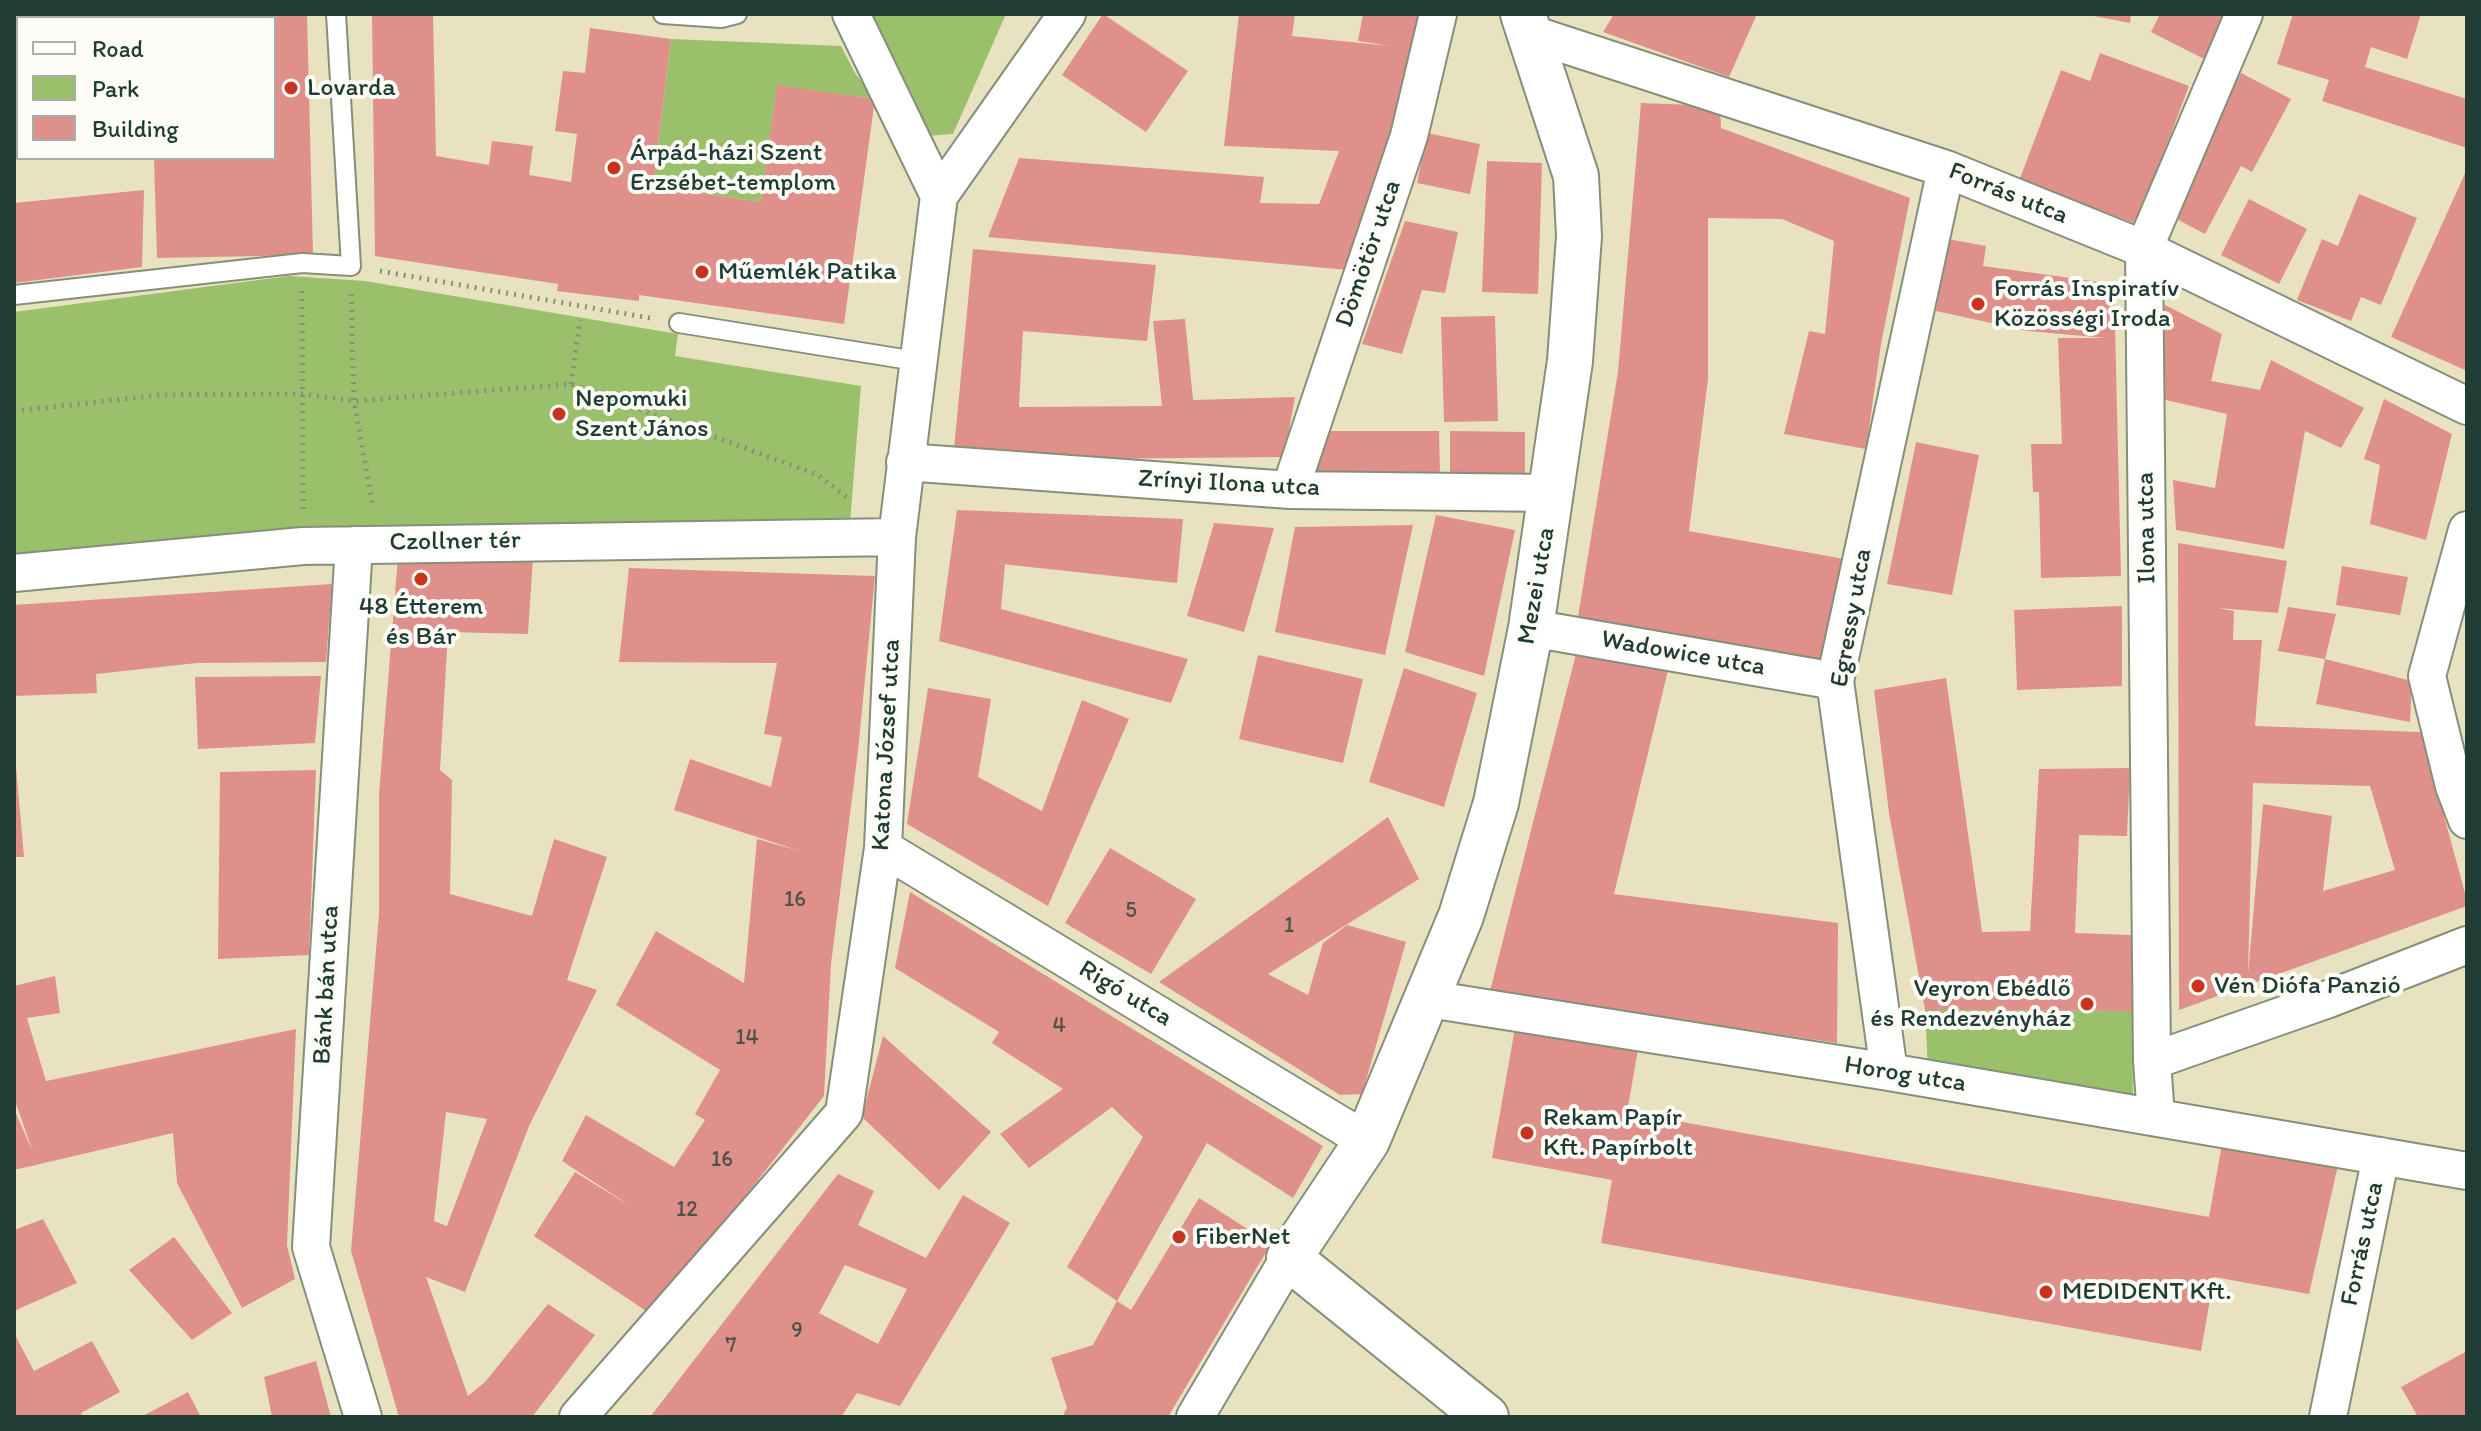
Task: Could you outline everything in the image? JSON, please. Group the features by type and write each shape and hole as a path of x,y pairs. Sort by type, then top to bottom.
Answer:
{"street":[{"path":"851,14 939,196"},
{"name":"Katona József utca","path":"578,1417 844,1113 883,848 897,537 916,361 939,196 1067,14"},
{"name":"Dömötör utca","path":"1290,490 1409,136 1438,14"},
{"name":"Ilona utca","path":"2156,1117 2152,1061 2144,249 2244,14"},
{"name":"Forrás utca","path":"1526,23 1946,169 2144,249 2467,406"},
{"name":"Mezei utca","path":"1289,1258 1367,1141 1429,999 1461,916 1496,803 1531,628 1570,361 1579,236 1576,176 1526,23"},
{"name":"Egressy utca","path":"1889,1072 1835,681 1946,169"},
{"name":"Zrínyi Ilona utca","path":"905,462 1290,490 1553,493"},
{"path":"2467,530 2427,676 2454,786 2467,820"},
{"name":"Czollner tér","path":"14,573 303,546 897,537"},
{"name":"Bánk bán utca","path":"363,1417 311,1247 366,544"},
{"name":"Wadowice utca","path":"1531,628 1835,681"},
{"name":"Rigó utca","path":"883,848 1367,1141"},
{"path":"2152,1061 2311,1006 2467,945"},
{"name":"Horog utca","path":"1429,999 1889,1072 2381,1156"},
{"name":"Forrás utca","path":"2328,1417 2381,1156 2467,1171"},
{"path":"1195,1417 1289,1258 1486,1417"}],"lane":[{"path":"14,295 302,263 351,266 336,14"},
{"path":"663,14 721,18 737,14"},
{"path":"679,323 916,361"}],"path":[{"path":"302,263 303,546"},
{"path":"366,544 354,401 351,266 679,323"},
{"path":"571,384 580,320"},
{"path":"14,411 160,395 303,394 354,401 571,384 818,475 897,537"}],"green space":[{"path":"871,14 1006,14 953,134 927,136"},
{"path":"671,39 841,46 855,73 875,99 777,86 761,202 653,186"},
{"path":"289,276 365,281 678,334 675,356 861,386 850,523 14,559 14,312"},
{"path":"1925,1010 2132,1011 2133,1101 1928,1069"}],"building":[{"name":"Lovarda","path":"307,14 313,255 157,258 154,160 276,160 276,16 151,16"},
{"path":"372,14 433,14 436,156 489,165 492,141 533,146 529,175 571,182 577,134 555,131 563,71 585,73 590,28 671,39 653,186 761,202 777,85 875,99 844,324 639,295 639,301 557,291 558,284 375,256"},
{"path":"1103,14 1188,71 1146,132 1062,75"},
{"path":"1239,14 1295,14 1292,36 1390,46 1358,41 1363,14 1420,14 1406,92 1348,270 988,237 1019,158 1264,177 1260,203 1319,204 1339,151 1224,146"},
{"path":"1614,14 1757,14 1729,77 1603,32"},
{"path":"2083,14 2131,14 2130,23"},
{"path":"2160,14 2226,14 2204,59 2151,32"},
{"path":"2293,14 2421,14 2407,59 2371,47 2365,67 2467,99 2467,148 2322,101 2329,80 2277,64"},
{"path":"2100,53 2189,86 2137,224 2019,181 2061,70 2090,81"},
{"path":"2241,73 2291,99 2252,172 2241,166 2205,234 2167,214"},
{"path":"1641,103 1720,106 1721,128 1910,198 1881,344 1866,449 1784,434 1809,331 1825,334 1834,241 1782,219 1708,218 1708,379 1689,531 1844,559 1825,662 1577,623 1618,372"},
{"path":"1427,133 1480,144 1470,194 1417,183"},
{"path":"1487,161 1542,163 1538,294 1482,292"},
{"path":"2467,169 2466,288 2467,371 2391,337"},
{"path":"144,190 142,267 14,283 14,203"},
{"path":"2359,194 2417,218 2381,305 2361,297 2351,321 2297,300 2322,239 2338,246"},
{"path":"2249,199 2307,229 2279,284 2221,255"},
{"path":"1405,221 1458,232 1445,293 1422,290 1402,354 1362,344"},
{"path":"1948,239 1986,246 1983,266 2114,284 2121,576 2041,578 2039,492 2033,492 2031,444 2062,444 2058,338 2106,338 2028,331 1936,311"},
{"path":"973,249 1156,265 1147,341 1023,331 1019,407 1162,406 1153,321 1185,319 1193,400 1295,397 1284,457 1082,459 954,449"},
{"path":"2165,305 2222,334 2211,381 2260,390 2271,360 2364,408 2341,448 2305,431 2284,549 2176,530 2173,480 2215,488 2227,414 2157,398"},
{"path":"1495,316 1498,421 1444,422 1441,317"},
{"path":"2384,399 2452,434 2426,540 2370,524 2380,465 2364,459"},
{"path":"1324,431 1439,431 1440,474 1315,477"},
{"path":"1450,431 1525,432 1525,478 1450,477"},
{"path":"1916,442 1979,455 1952,595 1887,584"},
{"path":"957,510 1183,519 1177,583 1005,564 1001,609 1188,659 1171,703 939,641"},
{"path":"1436,515 1515,530 1484,676 1405,652"},
{"path":"1214,523 1274,528 1244,632 1187,616"},
{"path":"1413,525 1385,655 1275,632 1295,527"},
{"path":"2178,543 2287,561 2278,613 2218,608 2234,611 2233,640 2262,640 2255,726 2421,732 2467,900 2467,906 2179,1010","holes":["2253,783 2370,786 2395,870 2323,891 2332,816 2263,804 2248,974"]},
{"path":"398,556 533,557 528,634 448,632 440,770 452,780 450,894 532,916 554,839 607,857 567,980 597,990 529,1126 465,1292 426,1277 468,1396 485,1382 548,1304 595,1335 532,1417 399,1417 351,1251 379,914 379,794","holes":["446,1112 487,1119 447,1226 434,1221"]},
{"path":"2342,566 2408,577 2400,615 2336,605"},
{"path":"629,568 875,576 858,751 831,964 824,1096 652,1315 534,1236 575,1172 632,1207 562,1161 586,1115 674,1167 705,1120 695,1114 720,1070 616,1005 656,931 744,983 757,839 800,851 674,810 690,759 771,787 782,737 764,734 777,663 619,662"},
{"path":"332,584 326,662 197,663 96,674 97,693 14,696 14,605"},
{"path":"2122,606 2122,686 2017,690 2014,610"},
{"path":"2288,607 2336,614 2325,659 2278,651"},
{"path":"1577,650 1670,662 1614,894 1838,923 1837,1043 1490,991"},
{"path":"1258,655 1363,679 1343,763 1239,739"},
{"path":"2325,659 2412,681 2410,722 2316,704"},
{"path":"1404,668 1477,693 1444,807 1369,782"},
{"path":"321,676 315,743 198,749 195,677"},
{"path":"1946,678 1982,932 2030,931 2039,769 2130,768 2127,836 2079,835 2075,933 2131,935 2132,1011 1925,1010 1889,813 1874,690"},
{"path":"928,688 991,699 978,777 1042,811 1082,700 1129,719 1048,906 907,824"},
{"path":"14,744 24,857 14,857"},
{"path":"316,770 309,955 218,959 220,772"},
{"path":"1388,817 1419,879 1268,974 1308,995 1323,943 1347,925 1406,942 1362,1094 1340,1095 1159,982"},
{"path":"1110,848 1196,899 1151,974 1065,923"},
{"path":"910,892 1323,1146 1293,1198 1207,1143 1117,1301 1067,1267 1143,1137 1112,1107 1029,1168 1000,1134 1063,1089 992,1043 999,1032 895,968"},
{"path":"55,976 60,1013 27,1018 46,1081 296,1029 287,1245 295,1279 242,1308 177,1183 173,1133 14,1170 14,1109 33,1152 14,1098 14,986"},
{"path":"1515,1028 1638,1050 1627,1112 2209,1217 2222,1144 2338,1165 2309,1294 2214,1277 2201,1351 1601,1243 1612,1180 1492,1158"},
{"path":"883,1036 991,1132 939,1190 862,1117"},
{"path":"838,1174 874,1191 858,1225 926,1258 963,1195 1010,1223 900,1406 857,1393 841,1417 650,1417","holes":["845,1265 907,1289 878,1344 819,1313"]},
{"path":"1199,1198 1271,1244 1168,1417 1062,1417 1067,1408 1051,1358 1093,1345 1117,1301 1131,1310"},
{"path":"43,1219 77,1283 14,1311 14,1230"},
{"path":"174,1237 232,1313 192,1340 129,1270"},
{"path":"14,1333 34,1371 92,1341 120,1392 81,1413 83,1417 14,1417"},
{"path":"2467,1351 2467,1417 2418,1417 2401,1387"},
{"path":"316,1361 331,1417 272,1417 264,1377"},
{"path":"188,1392 201,1417 141,1417"}],"place":[{"name":"Lovarda","path":"291,88"},
{"name":"Árpád-házi Szent Erzsébet-templom","path":"614,168"},
{"name":"Műemlék Patika","path":"702,272"},
{"name":"Forrás Inspiratív Közösségi Iroda","path":"1978,304"},
{"name":"Nepomuki Szent János","path":"559,414"},
{"name":"48 Étterem és Bár","path":"421,579"},
{"name":"Vén Diófa Panzió","path":"2198,986"},
{"name":"Veyron Ebédlő és Rendezvényház","path":"2087,1004"},
{"name":"Rekam Papír Kft. Papírbolt","path":"1527,1133"},
{"name":"FiberNet","path":"1179,1237"},
{"name":"MEDIDENT Kft.","path":"2046,1292"}]}
